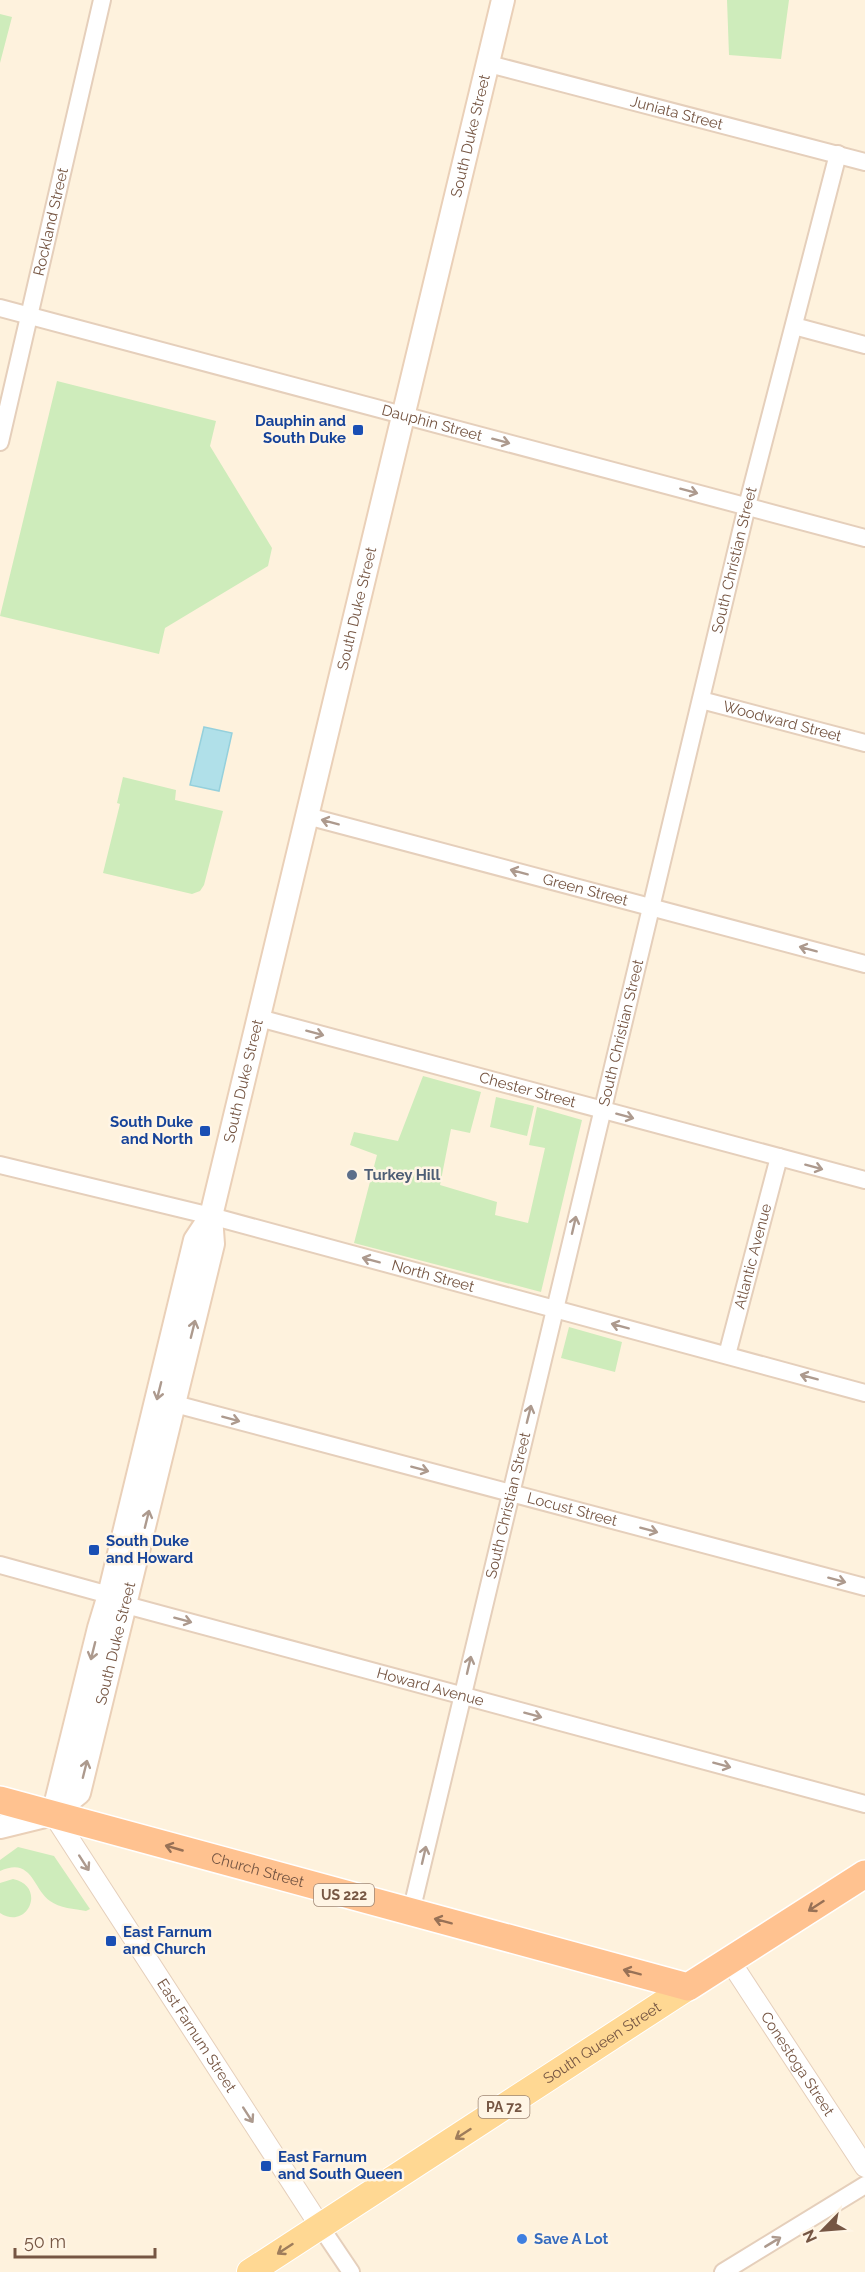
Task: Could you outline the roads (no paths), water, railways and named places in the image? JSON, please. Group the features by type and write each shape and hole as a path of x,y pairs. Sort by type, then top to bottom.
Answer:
{"highway":[{"name":"Church Street","path":"0,1800 688,1987"},
{"name":"South Queen Street","path":"688,1987 865,1874"}],"main road":[{"name":"South Duke Street","path":"53,1814 96,1640 118,1600 175,1404 213,1245 211,1216 503,0"},
{"name":"South Duke Street","path":"118,1600 195,1240 211,1216"},
{"path":"0,1827 53,1814"},
{"name":"South Queen Street","path":"250,2272 688,1987"}],"street":[{"name":"Rockland Street","path":"0,442 102,0"},
{"name":"Juniata Street","path":"489,64 865,162"},
{"name":"South Christian Street","path":"411,1912 747,506 838,154"},
{"name":"Dauphin Street","path":"0,308 865,538"},
{"path":"794,326 865,345"},
{"name":"Woodward Street","path":"701,700 865,743"},
{"name":"Green Street","path":"307,816 865,964"},
{"name":"Chester Street","path":"258,1018 865,1180"},
{"name":"Atlantic Avenue","path":"727,1355 779,1157"},
{"name":"North Street","path":"0,1165 211,1216 865,1393"},
{"name":"Locust Street","path":"175,1404 865,1587"},
{"name":"Howard Avenue","path":"0,1565 118,1600 865,1804"},
{"name":"East Farnum Street","path":"53,1814 320,2226"},
{"name":"Conestoga Street","path":"730,1961 865,2167"},
{"path":"723,2272 865,2186"},
{"path":"320,2226 351,2272"}],"water":[{"path":"204,727 232,733 219,791 190,785"}],"place":[{"name":"Dauphin and South Duke","path":"358,430"},
{"name":"South Duke and North","path":"205,1131"},
{"name":"Turkey Hill","path":"352,1175"},
{"name":"South Duke and Howard","path":"94,1550"},
{"name":"East Farnum and Church","path":"111,1941"},
{"name":"East Farnum and South Queen","path":"266,2166"},
{"name":"Save A Lot","path":"522,2239"}]}
